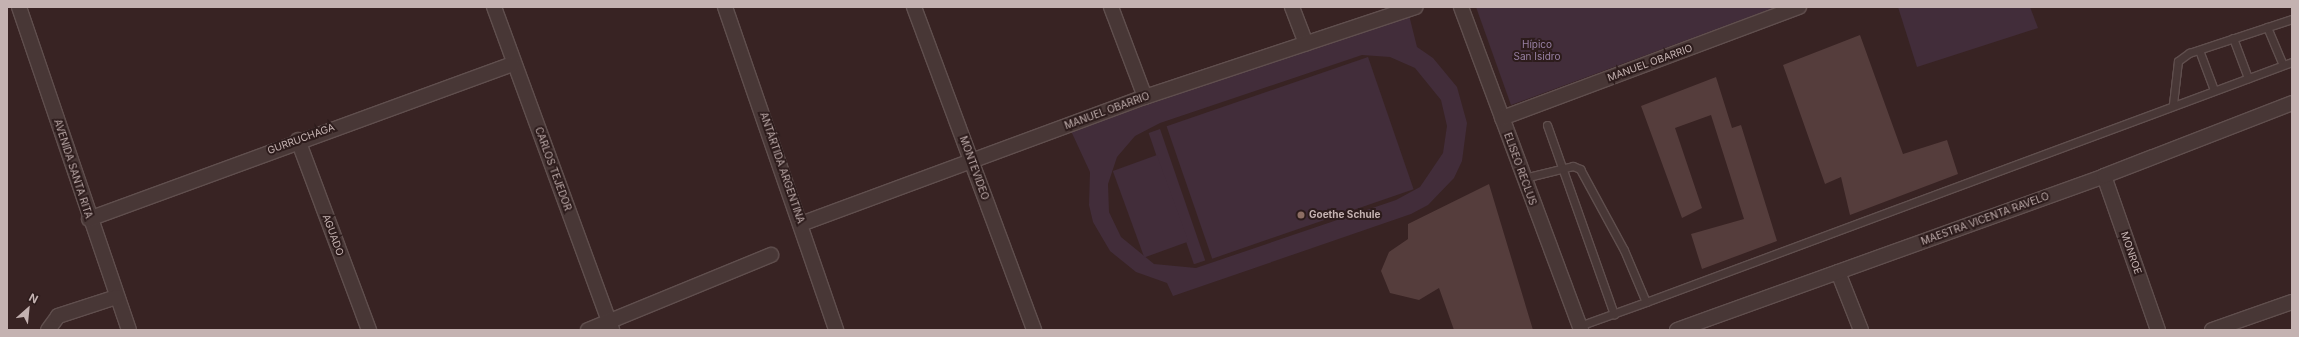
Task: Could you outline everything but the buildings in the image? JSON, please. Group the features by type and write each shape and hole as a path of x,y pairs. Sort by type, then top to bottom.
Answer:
{"street":[{"name":"AVENIDA SANTA RITA","path":"19,7 128,330"},
{"name":"CARLOS TEJEDOR","path":"494,7 611,326"},
{"name":"ANTÁRTIDA ARGENTINA","path":"725,7 801,224 836,330"},
{"name":"MONTEVIDEO","path":"914,7 1034,330"},
{"path":"1111,7 1145,97"},
{"path":"1292,7 1306,43"},
{"name":"MANUEL OBARRIO","path":"801,224 1145,97 1415,7"},
{"name":"ELISEO RECLUS","path":"1460,7 1580,328"},
{"name":"MANUEL OBARRIO","path":"1502,118 1799,7"},
{"name":"GURRUCHAGA","path":"90,219 298,140 514,64"},
{"name":"MAESTRA VICENTA RAVELO","path":"1677,330 2104,176 2292,103"},
{"name":"AGUADO","path":"298,140 368,330"},
{"name":"MONROE","path":"2104,176 2158,330"},
{"path":"588,330 611,326 771,255"},
{"path":"1838,272 1860,330"},
{"path":"48,330 58,316 116,297"},
{"path":"2212,330 2292,302"}],"lane":[{"path":"2173,104 2178,61 2199,50 2292,19"},
{"path":"2267,27 2284,65"},
{"path":"2233,38 2248,78"},
{"path":"2199,50 2214,90"},
{"path":"1580,328 2173,104 2292,62"},
{"path":"1547,125 1614,314"},
{"path":"1524,178 1574,166 1587,176 1646,302"}],"green space":[{"name":"Hípico San Isidro","path":"1476,7 1776,7 1511,105"},
{"path":"1898,7 2030,7 2038,28 1917,67"},
{"path":"1409,15 1417,47 1433,58 1457,87 1467,123 1462,161 1454,178 1428,205 1411,214 1173,296 1167,283 1136,272 1110,251 1093,222 1089,205 1090,172 1071,131","holes":["1362,55 1390,57 1415,68 1441,100 1447,126 1443,153 1420,187 1396,200 1196,268 1154,264 1121,237 1109,212 1108,184 1117,157 1135,136 1160,123"]},
{"path":"1368,57 1414,189 1212,259 1167,126"},
{"path":"1160,129 1205,260 1194,264 1149,133"},
{"path":"1157,155 1188,241 1144,258 1113,171"}],"place":[{"name":"Goethe Schule","path":"1301,215"}]}
